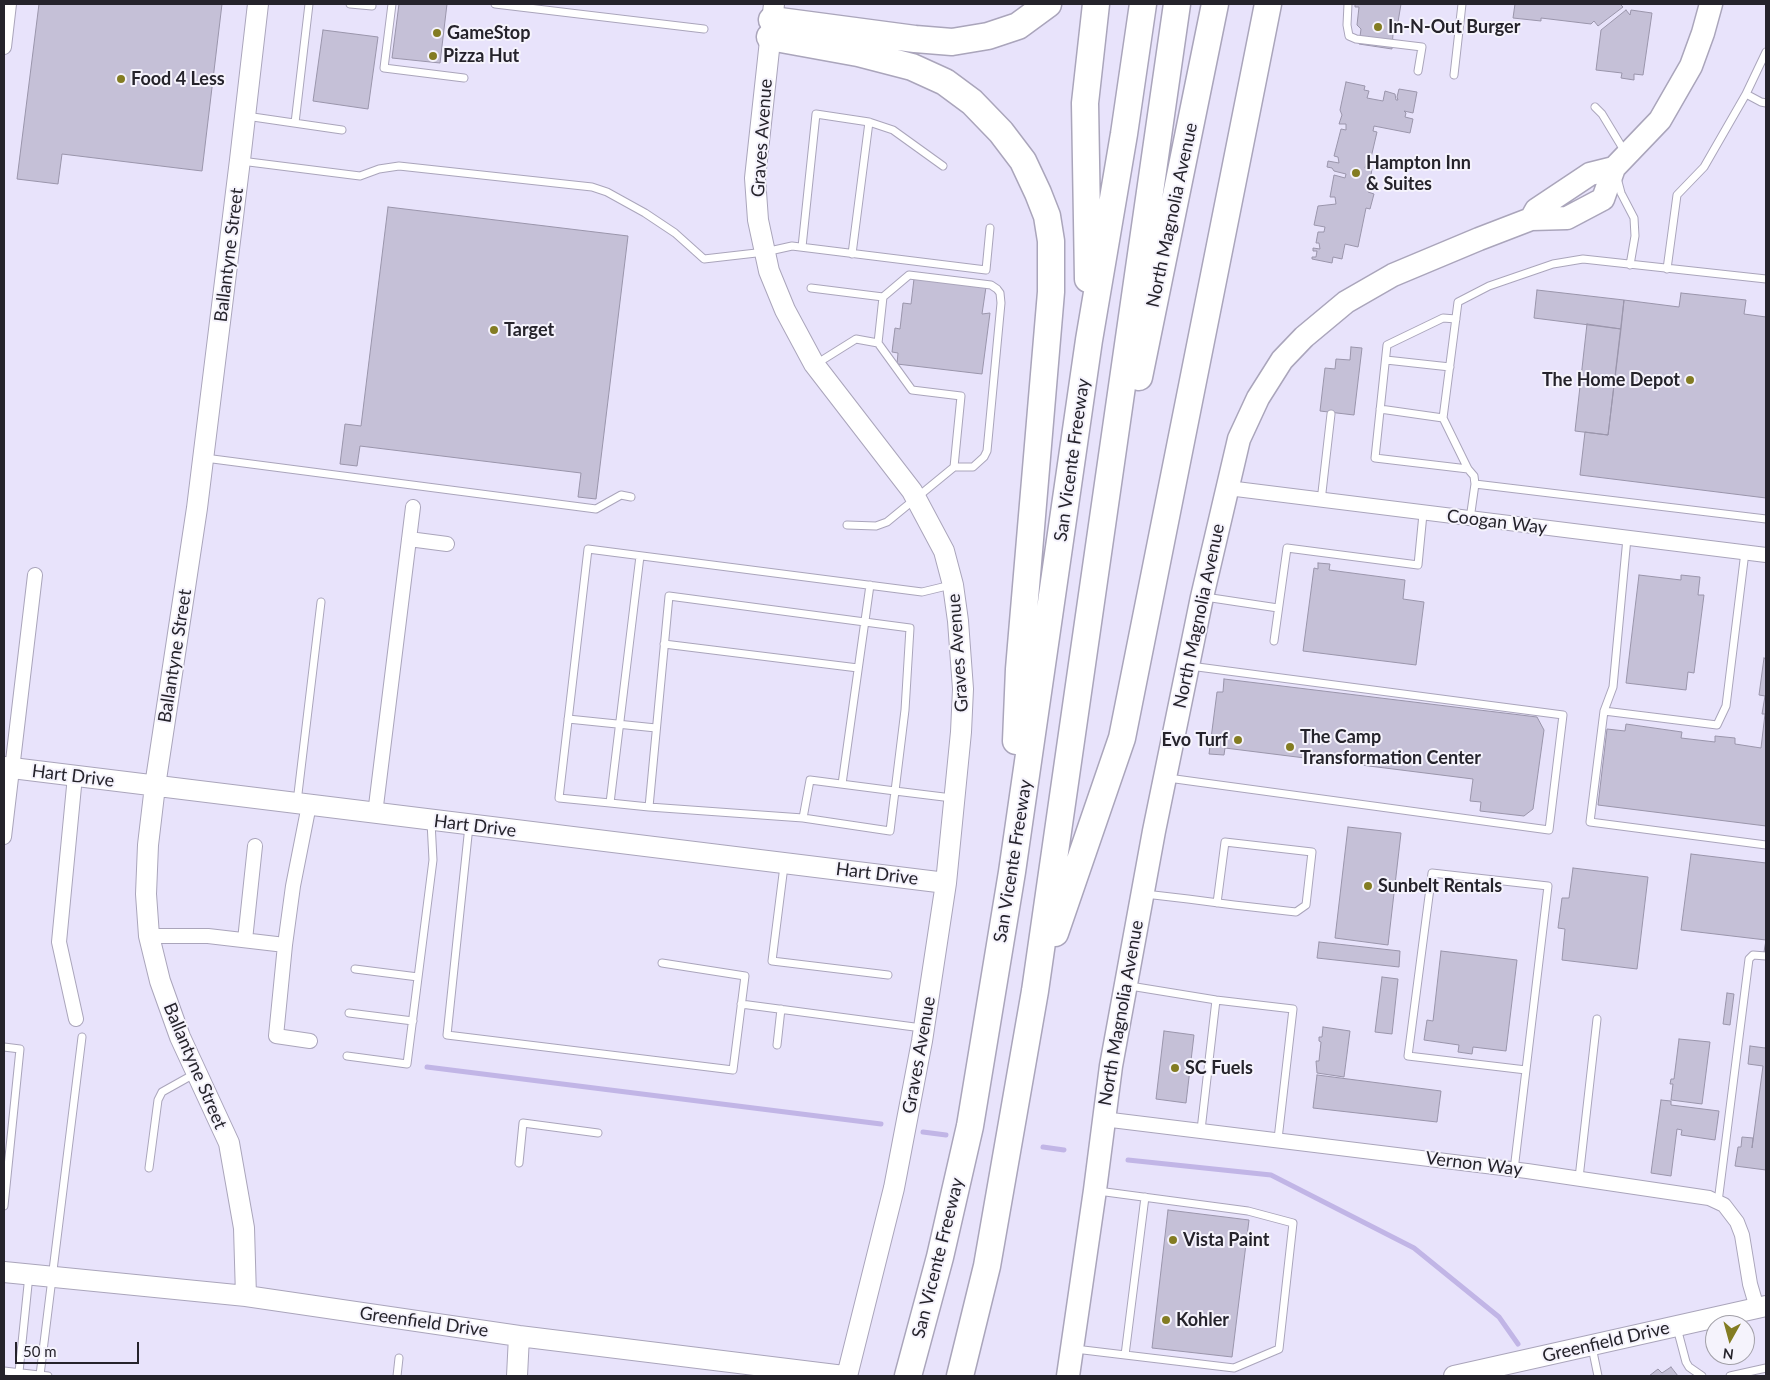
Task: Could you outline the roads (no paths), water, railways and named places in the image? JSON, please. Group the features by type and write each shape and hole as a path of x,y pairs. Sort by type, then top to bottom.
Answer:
{"highway":[{"path":"772,20 915,39 952,42 988,36 1018,26 1048,4"},
{"path":"1089,340 1085,120 1096,4"},
{"path":"1089,340 1124,134 1142,4"},
{"path":"960,1376 987,1266 1035,991 1177,4"},
{"name":"North Magnolia Avenue","path":"1081,662 1215,4"},
{"path":"1035,991 1122,738 1268,4"},
{"path":"772,20 867,56 912,67 945,82 972,102 1001,132 1023,161 1046,216 1051,241 1051,292 1019,669 1012,872"},
{"name":"San Vicente Freeway","path":"908,1376 940,1257 970,1126 1012,872 1089,340"}],"main road":[{"name":"Ballantyne Street","path":"246,1296 244,1228 229,1143 180,1037 160,981 149,936 146,894 148,845 155,786 197,508 246,116 258,4"},
{"path":"1620,161 1660,120 1691,66 1703,32 1710,4"},
{"name":"Graves Avenue","path":"772,20 755,178 758,220 769,271 785,310 814,364 912,491 944,551 953,585 964,689 962,732 946,883 924,1028 894,1188 845,1376"},
{"name":"North Magnolia Avenue","path":"1068,1376 1095,1190 1103,1119 1124,986 1202,596 1239,440 1258,398 1282,360 1308,334 1346,302 1393,275 1532,219 1536,210 1590,174 1620,161"},
{"name":"Hart Drive","path":"8,768 946,883"},
{"name":"Greenfield Drive","path":"4,1272 246,1296 519,1336 845,1376"},
{"name":"Greenfield Drive","path":"1454,1376 1497,1372 1592,1345 1762,1307"},
{"path":"517,1376 519,1336"}],"street":[{"path":"4,47 9,4"},
{"name":"Coogan Way","path":"1228,488 1424,514 1766,555"},
{"path":"375,814 413,507"},
{"path":"410,539 447,544"},
{"path":"4,837 8,768 35,574"},
{"path":"75,776 59,942 76,1019"},
{"path":"303,804 285,945 276,1036 310,1041"},
{"path":"245,940 255,846"},
{"path":"149,936 208,936 285,945"},
{"name":"Vernon Way","path":"1103,1119 1579,1178 1709,1198 1718,1202"},
{"path":"1718,1202 1731,1213 1737,1222 1742,1236 1750,1284 1762,1307"}],"lane":[{"path":"295,123 309,4"},
{"path":"350,4 372,6"},
{"path":"392,4 384,68 464,78"},
{"path":"495,4 704,29"},
{"path":"1348,4 1347,24 1349,36 1356,40 1422,47 1418,71"},
{"path":"1454,75 1462,4"},
{"path":"1667,269 1676,194 1704,167 1762,68 1766,52"},
{"path":"1746,94 1760,102 1766,103"},
{"path":"1594,107 1602,114 1620,161 1621,193 1634,218 1636,236 1630,265"},
{"path":"802,247 816,114 869,122 893,130 943,166"},
{"path":"246,116 342,130"},
{"path":"852,254 869,122"},
{"path":"240,160 360,176 379,169 400,166 592,187 607,192 645,213 675,233 704,259 765,252 792,246 986,270 990,228"},
{"path":"1470,519 1475,484 1474,476 1468,469 1443,418 1458,302 1489,286 1552,264 1583,259 1766,279"},
{"path":"847,525 876,526 887,522 954,467 973,467 987,451 1001,303 1000,293 998,289 991,285 909,276 883,297 878,343 912,390 961,396 954,467"},
{"path":"810,288 883,297"},
{"path":"1456,319 1443,318 1387,345 1375,458 1468,469"},
{"path":"814,364 856,339 878,343"},
{"path":"1386,360 1450,367"},
{"path":"1380,410 1443,418"},
{"path":"1321,501 1331,414"},
{"path":"203,458 596,509 621,495 631,496"},
{"path":"1475,484 1766,519"},
{"path":"1274,641 1287,548 1418,565 1424,514"},
{"path":"1627,538 1614,687 1604,711 1590,822 1766,845"},
{"path":"649,807 669,596 910,628 905,710 890,831 803,818 649,807 610,804 559,798 588,549 922,592 953,585"},
{"path":"1604,711 1717,725 1726,706 1745,552"},
{"path":"610,804 640,556"},
{"path":"842,784 870,585"},
{"path":"1202,596 1278,608"},
{"path":"303,804 321,602"},
{"path":"664,644 858,668"},
{"path":"1165,777 1549,830 1563,714 1188,666"},
{"path":"568,719 656,728"},
{"path":"803,818 810,780 954,799"},
{"path":"347,1056 407,1064 433,860 431,820"},
{"path":"469,825 447,1035 733,1070 745,976 662,964"},
{"path":"1142,894 1217,903 1296,912 1306,905 1312,852 1225,842 1217,903"},
{"path":"784,863 772,961 888,974"},
{"path":"1514,1170 1526,1070 1548,886 1432,872 1408,1056 1526,1070"},
{"path":"1718,1202 1749,959 1753,955 1766,956"},
{"path":"354,969 418,978"},
{"path":"1124,986 1293,1009 1278,1140"},
{"path":"1201,1130 1216,1000"},
{"path":"741,1004 924,1028"},
{"path":"777,1045 781,1009"},
{"path":"349,1013 412,1021"},
{"path":"1579,1178 1598,1019"},
{"path":"4,1371 44,1376 53,1277 82,1037"},
{"path":"4,1047 20,1049 4,1206"},
{"path":"149,1168 158,1100 162,1092 196,1073"},
{"path":"519,1163 523,1123 598,1133"},
{"path":"1072,1348 1234,1368 1279,1349 1294,1222 1248,1211 1095,1190"},
{"path":"1126,1355 1145,1197"},
{"path":"19,1372 29,1275"},
{"path":"1676,1326 1689,1368 1702,1376"},
{"path":"1592,1345 1598,1376"},
{"path":"397,1376 399,1358"},
{"path":"1730,1376 1766,1368"}],"waterway":[{"path":"427,1067 881,1124"},
{"path":"923,1132 946,1135"},
{"path":"1043,1147 1064,1150"},
{"path":"1128,1160 1271,1175 1414,1248 1499,1317 1518,1344"}],"place":[{"name":"In-N-Out Burger","path":"1378,27"},
{"name":"GameStop","path":"437,33"},
{"name":"Pizza Hut","path":"433,56"},
{"name":"Food 4 Less","path":"121,79"},
{"name":"Hampton Inn & Suites","path":"1356,173"},
{"name":"Target","path":"494,330"},
{"name":"The Home Depot","path":"1690,380"},
{"name":"Evo Turf","path":"1238,740"},
{"name":"The Camp Transformation Center","path":"1290,747"},
{"name":"Sunbelt Rentals","path":"1368,886"},
{"name":"SC Fuels","path":"1175,1068"},
{"name":"Vista Paint","path":"1173,1240"},
{"name":"Kohler","path":"1166,1320"}]}
